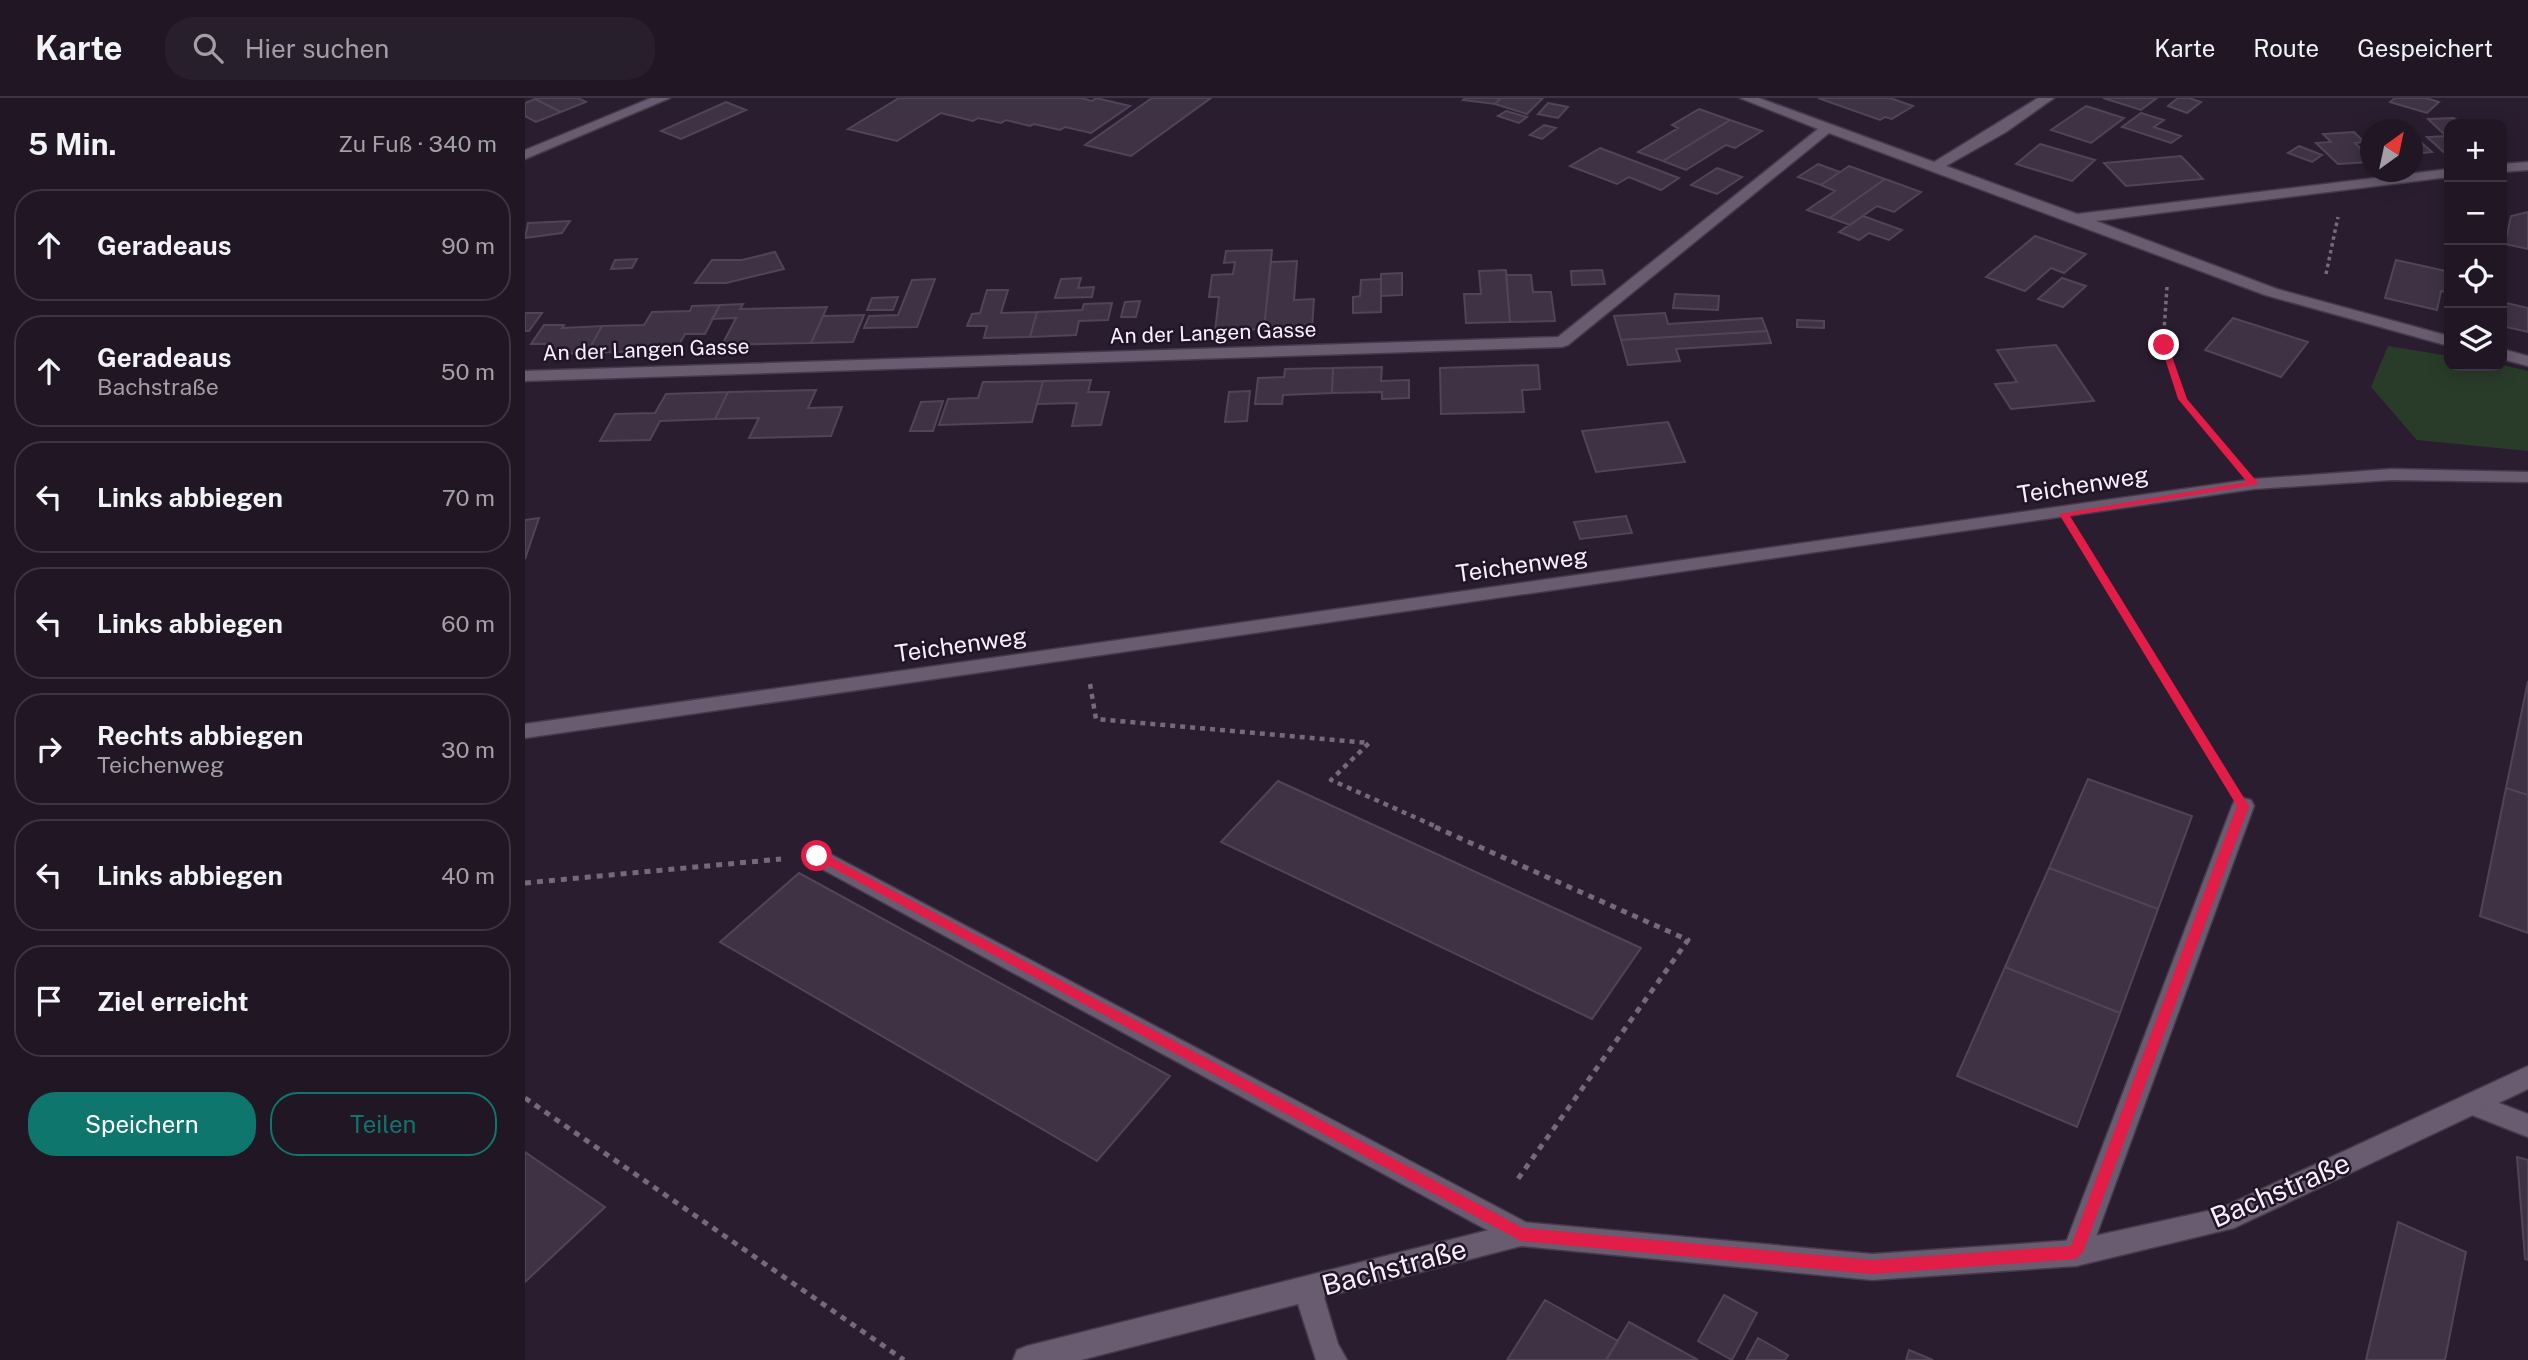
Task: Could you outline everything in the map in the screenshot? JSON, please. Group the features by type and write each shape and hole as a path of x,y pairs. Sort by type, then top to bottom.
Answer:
{"street":[{"path":"525,155 663,98"},
{"path":"1747,98 2271,292 2444,340"},
{"path":"1935,167 2001,130 2047,98"},
{"name":"An der Langen Gasse","path":"525,376 1562,342 1827,128"},
{"path":"2507,168 2528,166"},
{"path":"2075,219 2444,174"},
{"path":"2507,355 2528,361"},
{"name":"Teichenweg","path":"525,731 2064,514 2254,484 2315,478 2459,472 2528,477"},
{"path":"2076,1252 2243,806"},
{"path":"817,856 1521,1234"},
{"name":"Bachstraße","path":"1027,1360 1521,1234 1872,1267 2076,1252 2224,1219 2528,1077"},
{"path":"2473,1104 2528,1126"},
{"path":"1308,1290 1326,1351 1333,1360"}],"path":[{"path":"2319,305 2345,186"},
{"path":"2166,291 2164,345 2183,399 2254,484"},
{"path":"2064,514 2243,806"},
{"path":"1085,652 1096,719 1369,743 1332,780 1688,940 1491,1218"},
{"path":"525,883 817,856"},
{"path":"525,1098 904,1360"}],"green space":[{"path":"2388,346 2444,355 2444,371 2507,371 2507,366 2528,371 2528,451 2417,440 2371,387"}],"building":[{"path":"578,98 586,102 561,112 535,99"},
{"path":"899,98 1081,98 1092,101 1096,98 1130,106 1091,133 1065,127 1060,130 1034,124 1030,126 1006,120 1001,123 978,118 973,121 941,113 897,141 848,129"},
{"path":"1152,98 1211,98 1131,156 1085,145"},
{"path":"1501,98 1495,104 1463,100"},
{"path":"1501,98 1543,98 1527,114 1495,104"},
{"path":"1818,98 1890,98 1913,106 1892,119 1885,117 1880,120"},
{"path":"2103,98 2157,98 2141,110"},
{"path":"2178,98 2201,102 2187,113 2168,106"},
{"path":"2395,98 2426,98 2439,102 2427,113 2390,102"},
{"path":"535,99 561,112 536,122 525,116 525,103"},
{"path":"726,102 746,110 681,139 661,131"},
{"path":"1548,103 1568,107 1558,118 1538,114"},
{"path":"2086,106 2124,118 2091,143 2051,130"},
{"path":"1699,109 1730,120 1663,161 1638,152 1678,128 1672,125"},
{"path":"1506,111 1527,117 1519,123 1498,116"},
{"path":"2141,113 2164,120 2154,127 2181,136 2171,143 2122,127"},
{"path":"2454,118 2455,119 2444,119 2444,134 2428,119"},
{"path":"1730,120 1762,131 1735,148 1726,145 1686,170 1663,161"},
{"path":"1544,125 1556,128 1542,139 1530,135"},
{"path":"2354,132 2360,138 2360,142 2355,143 2360,148 2360,163 2338,164 2316,143 2331,142 2323,134"},
{"path":"2444,136 2444,152 2427,137"},
{"path":"2040,144 2095,160 2072,181 2016,164"},
{"path":"2423,144 2432,152 2423,153"},
{"path":"2299,146 2322,155 2312,162 2288,153"},
{"path":"1600,148 1679,178 1661,190 1629,177 1617,184 1570,166"},
{"path":"2181,156 2203,179 2126,186 2104,163"},
{"path":"1818,164 1840,172 1821,185 1798,177"},
{"path":"1849,166 1885,179 1830,218 1807,210 1835,191 1821,185"},
{"path":"1717,168 1742,177 1717,194 1691,185"},
{"path":"1885,179 1921,192 1894,212 1877,206 1850,225 1830,218"},
{"path":"2528,212 2528,249 2507,244 2511,216"},
{"path":"1863,216 1902,230 1889,240 1869,233 1859,240 1839,232"},
{"path":"570,221 562,233 525,238 528,223"},
{"path":"2035,236 2086,254 2064,273 2051,268 2025,291 1986,277"},
{"path":"1272,250 1264,329 1215,331 1219,297 1209,297 1212,275 1233,274 1235,262 1224,263 1226,251"},
{"path":"775,252 784,269 726,283 695,283 712,260 742,260"},
{"path":"637,259 632,268 611,269 615,260"},
{"path":"2396,260 2444,271 2444,292 2441,291 2437,310 2385,298"},
{"path":"1297,261 1294,300 1314,299 1312,328 1264,329 1271,262"},
{"path":"1506,270 1510,322 1466,323 1464,294 1481,294 1479,271"},
{"path":"1602,270 1605,284 1572,285 1571,271"},
{"path":"1402,273 1402,295 1381,296 1381,274"},
{"path":"1506,275 1531,275 1533,292 1551,292 1555,321 1510,322"},
{"path":"1081,278 1078,288 1094,287 1092,297 1055,298 1061,279"},
{"path":"2062,278 2086,286 2063,307 2038,299"},
{"path":"935,279 917,327 864,328 869,316 898,315 912,280"},
{"path":"1381,279 1381,312 1353,313 1353,297 1360,296 1361,280"},
{"path":"987,290 1008,290 1001,313 1037,312 1030,337 984,338 987,326 967,326 972,314 980,313"},
{"path":"1675,294 1719,296 1718,310 1673,308"},
{"path":"898,297 893,310 867,310 872,298"},
{"path":"1140,301 1136,317 1121,317 1125,302"},
{"path":"1112,303 1108,320 1079,321 1076,335 1030,337 1037,312 1082,310 1084,304"},
{"path":"2507,303 2528,308 2528,332 2507,327"},
{"path":"743,304 740,309 827,307 811,343 722,345 736,318 712,319 720,305"},
{"path":"720,305 705,334 685,334 676,350 587,353 602,326 644,325 652,312 690,311 692,306"},
{"path":"525,313 542,313 529,331 525,331"},
{"path":"1665,313 1668,324 1762,318 1767,331 1621,340 1614,316"},
{"path":"864,315 853,342 811,343 823,316"},
{"path":"2233,318 2308,342 2281,377 2205,350"},
{"path":"1797,320 1824,321 1824,328 1797,327"},
{"path":"544,325 564,325 562,328 602,326 587,353 545,354 552,344 531,344"},
{"path":"1767,331 1771,343 1676,349 1680,361 1628,365 1621,340"},
{"path":"2056,345 2094,401 2011,409 1995,384 2017,382 1997,350"},
{"path":"1538,365 1540,389 1522,390 1524,412 1441,414 1440,368"},
{"path":"1382,367 1381,381 1409,380 1409,398 1382,399 1382,392 1332,393 1333,368"},
{"path":"1333,368 1332,393 1283,395 1282,404 1255,404 1258,378 1284,377 1285,369"},
{"path":"1091,380 1088,392 1109,392 1101,425 1072,426 1077,403 1037,404 1043,381"},
{"path":"1043,381 1032,422 939,425 948,399 978,398 983,382"},
{"path":"816,390 808,408 842,407 831,436 749,438 759,418 715,419 728,392"},
{"path":"1250,391 1247,421 1225,422 1229,392"},
{"path":"728,392 715,419 660,421 650,440 600,441 615,414 655,413 666,394"},
{"path":"943,401 933,431 910,431 921,402"},
{"path":"1668,422 1685,462 1596,472 1582,431"},
{"path":"1626,516 1632,533 1580,539 1574,522"},
{"path":"539,518 525,559 525,520"},
{"path":"2528,681 2528,795 2506,788"},
{"path":"2088,779 2192,816 2158,909 2049,868"},
{"path":"1278,781 1641,948 1592,1019 1221,842"},
{"path":"2506,788 2528,795 2528,933 2480,916"},
{"path":"2049,868 2158,909 2120,1013 2005,967"},
{"path":"799,873 1170,1076 1097,1161 720,942"},
{"path":"2005,967 2120,1013 2077,1127 1957,1076"},
{"path":"525,1152 605,1207 525,1282"},
{"path":"2517,1157 2528,1160 2528,1260 2525,1259"},
{"path":"2398,1222 2466,1252 2445,1360 2366,1360"},
{"path":"1724,1295 1757,1313 1732,1360 1698,1341"},
{"path":"1545,1300 1618,1341 1606,1360 1507,1360"},
{"path":"1629,1322 1698,1360 1606,1360"},
{"path":"1758,1338 1788,1355 1785,1360 1746,1360"},
{"path":"1909,1350 1933,1360 1906,1360"}],"route":[{"path":"817,856 1521,1234 1872,1267 2076,1252 2243,806 2064,514 2254,484 2183,399 2164,345"}]}
